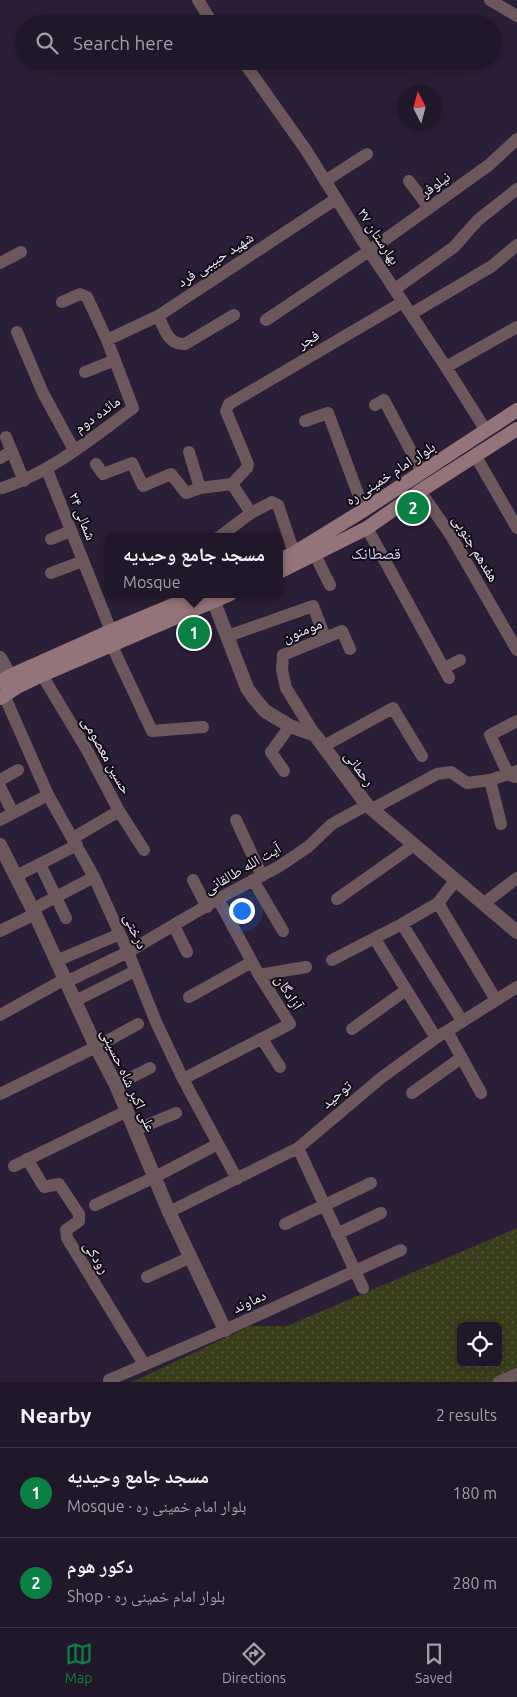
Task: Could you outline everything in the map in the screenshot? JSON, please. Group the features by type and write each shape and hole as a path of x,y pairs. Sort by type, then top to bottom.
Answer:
{"main road":[{"name":"بلوار امام خمینی ره","path":"283,558 364,510 517,410"},
{"name":"بلوار امام خمینی ره","path":"283,570 315,556 367,528 420,491 517,429"},
{"path":"4,688 111,631 189,598"},
{"path":"4,688 17,687 112,646 214,598"}],"street":[{"path":"198,0 207,15"},
{"path":"490,0 517,16"},
{"name":"بهارستان ۲۷","path":"249,70 306,150 485,430"},
{"name":"نیلوفر","path":"266,320 369,251 489,165 517,139"},
{"path":"325,181 367,154"},
{"path":"409,181 429,208"},
{"path":"394,289 454,247 478,220 517,189"},
{"name":"شهید حبیبی فرد","path":"108,340 158,316 336,199"},
{"path":"411,314 492,266 517,245"},
{"path":"0,263 21,252"},
{"name":"مائده دوم","path":"2,488 24,481 47,470 134,408 108,340 87,297 80,294 62,302"},
{"name":"فجر","path":"232,484 247,468 248,464 226,411 229,404 403,302"},
{"path":"158,316 172,342 185,344 234,315"},
{"path":"446,367 517,327"},
{"path":"17,332 43,393 74,450"},
{"path":"85,372 115,360"},
{"path":"375,405 384,400 422,472"},
{"path":"305,420 328,413 364,510"},
{"path":"6,437 24,481"},
{"path":"0,458 12,452"},
{"path":"189,452 200,488"},
{"path":"475,455 517,528"},
{"path":"96,464 103,474 132,462 143,486 171,474 186,493 200,488 232,484 251,513"},
{"name":"۲۴ شمالی","path":"47,470 111,631"},
{"name":"هفدهم جنوبی","path":"420,491 450,534 517,650"},
{"path":"224,533 251,513 272,502 278,506 294,553"},
{"path":"367,528 446,673 460,660"},
{"path":"51,539 71,531"},
{"path":"315,556 330,585"},
{"path":"51,573 83,562"},
{"path":"214,598 247,688 254,698 265,711 290,726 315,735"},
{"path":"228,636 313,606 325,637"},
{"name":"مومنون","path":"315,735 286,688 282,670 283,655 342,631 350,649"},
{"path":"112,646 152,731 203,727"},
{"path":"0,658 4,688"},
{"name":"حسین معصومی","path":"42,675 87,750 119,811 144,850"},
{"name":"درختی","path":"4,688 48,795 94,877 128,952 156,1022 183,1079 237,1179"},
{"path":"324,746 393,708 422,756"},
{"path":"501,824 490,780 514,774 490,735 517,721"},
{"path":"284,771 271,752 290,726"},
{"name":"رحمانی","path":"315,735 370,807 517,932"},
{"path":"0,780 18,770"},
{"name":"آیت الله طالقانی","path":"0,1015 65,981 128,952 218,899 258,878 308,847 332,824 437,774 451,772 468,783 490,780"},
{"path":"0,786 12,813"},
{"path":"0,820 48,795"},
{"path":"16,876 40,864 119,811"},
{"path":"236,820 258,878 283,931"},
{"path":"337,899 414,845"},
{"name":"علی اکبر شاه حسینی","path":"1,849 34,912 116,1086 169,1212 225,1330"},
{"path":"40,864 66,918"},
{"path":"0,931 56,897 94,877"},
{"path":"483,904 517,878"},
{"path":"193,880 207,907"},
{"path":"332,960 375,939 438,903 455,881"},
{"name":"آزادگان","path":"183,1079 290,1024 259,975 218,899"},
{"path":"438,903 496,1000"},
{"path":"402,924 462,1021"},
{"path":"174,926 187,952"},
{"path":"56,961 120,934"},
{"path":"375,939 436,1038"},
{"path":"189,997 252,962"},
{"path":"259,975 306,967"},
{"path":"75,1001 136,971"},
{"name":"توحید","path":"169,1212 298,1148 381,1078 436,1038 517,987"},
{"path":"352,1029 406,990"},
{"path":"0,1094 96,1047 138,1024"},
{"path":"447,1031 480,1093"},
{"path":"262,1039 280,1067"},
{"path":"412,1092 461,1058"},
{"path":"116,1086 150,1068"},
{"path":"14,1166 127,1111"},
{"path":"135,1130 176,1113"},
{"path":"96,1205 218,1144"},
{"path":"298,1148 363,1288"},
{"name":"رودکی","path":"27,1159 44,1187 59,1184 79,1214 79,1221 66,1230 67,1238 144,1364"},
{"path":"285,1224 371,1183"},
{"path":"338,1234 381,1213"},
{"name":"دماوند","path":"109,1381 401,1250"},
{"path":"147,1276 191,1257"},
{"path":"499,1382 517,1374"}],"green space":[{"path":"517,1228 517,1382 132,1382 250,1326 287,1326"}],"place":[{"name":"دکور هوم","path":"413,508"},
{"name":"مسجد جامع وحیدیه","path":"194,633"}],"district":[{"name":"قصطانک","path":"376,553"}]}
